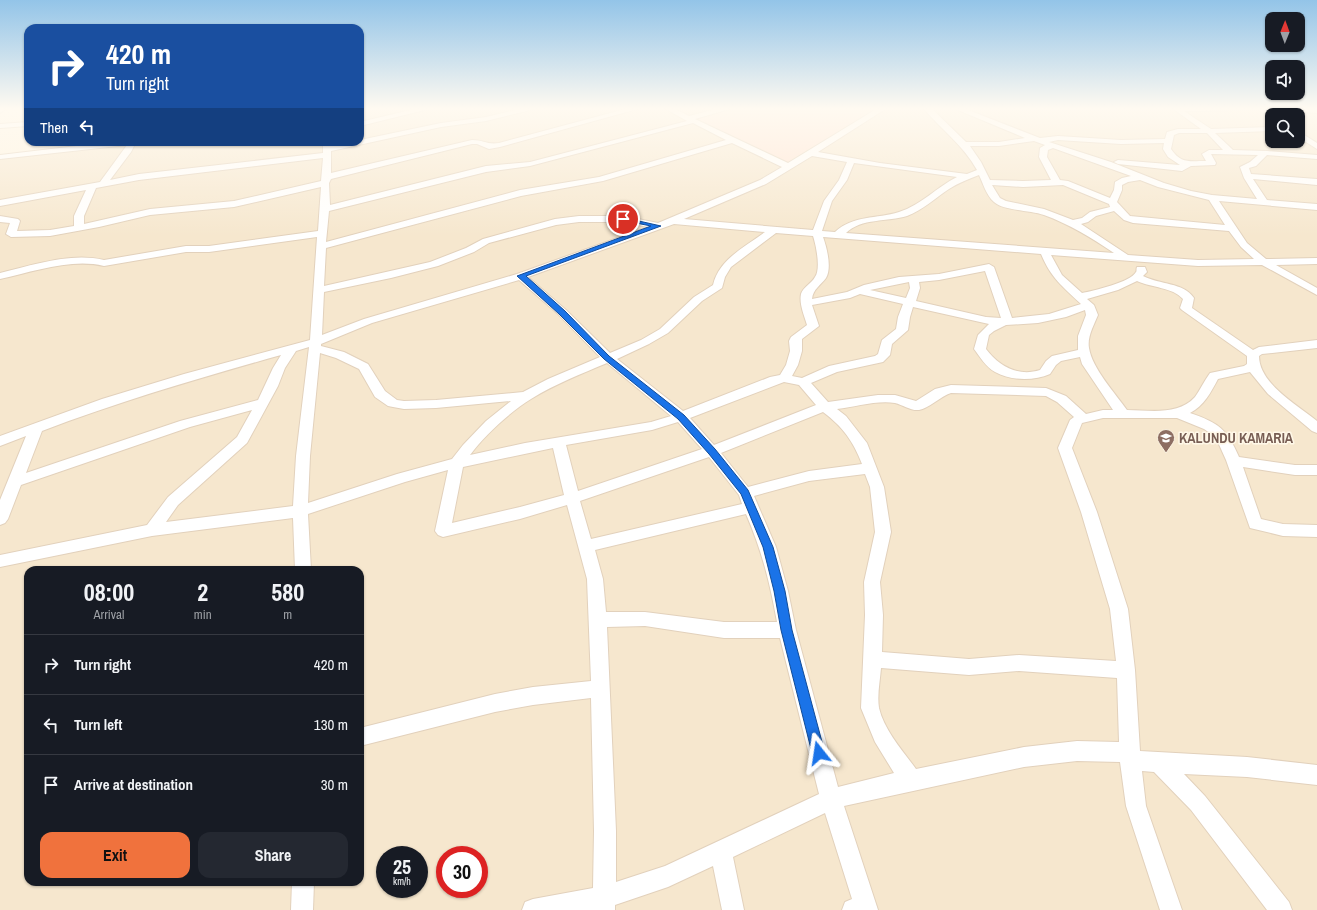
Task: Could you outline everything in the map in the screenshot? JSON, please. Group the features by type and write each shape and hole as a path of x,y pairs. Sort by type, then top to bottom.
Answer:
{"street":[{"path":"0,157 57,150"},
{"path":"103,183 128,150"},
{"path":"0,203 139,177 317,150"},
{"path":"303,566 300,511 303,456 315,345 321,246 325,209 327,150"},
{"path":"0,219 15,221 11,234 37,234 79,228 156,211 234,204 439,150"},
{"path":"325,209 486,169 530,164 580,150"},
{"path":"321,246 520,193 600,179 697,150"},
{"path":"755,150 789,167"},
{"path":"968,150 982,171 994,198 1000,202 1047,213 1071,224 1109,245 1125,257"},
{"path":"1043,150 1042,155 1057,182"},
{"path":"1067,150 1098,160 1161,185 1212,198 1317,207"},
{"path":"1168,150 1171,155 1185,165"},
{"path":"0,441 114,400 188,377 292,349 315,345 375,319 521,276 658,226 763,182 811,152 851,161 968,176"},
{"path":"1098,160 1182,168 1185,165 1212,163 1206,154 1209,152 1265,153 1316,157"},
{"path":"1264,203 1244,167 1253,164 1265,153"},
{"path":"784,378 792,365 796,351 795,341 797,337 813,326 806,303 807,293 821,277 823,271 821,245 817,232 828,202 843,180 851,161"},
{"path":"839,234 843,229 854,224 893,217 913,210 954,182 982,171"},
{"path":"1248,176 1317,182"},
{"path":"1114,205 1118,184 1125,180 1140,177"},
{"path":"986,182 1034,184 1057,182 1074,186 1114,205 1127,218 1133,220 1232,228"},
{"path":"79,228 79,216 92,186"},
{"path":"1212,198 1244,245 1262,261 1317,292"},
{"path":"1071,224 1085,220 1114,205"},
{"path":"319,290 391,275 434,264 470,250 486,240 555,222 579,219 623,219 658,226"},
{"path":"673,220 718,226 817,232 1198,263 1317,261"},
{"path":"776,229 727,265 720,277 718,286 698,299 664,331 645,342 607,357 552,382 526,396 491,424 468,448 457,464 443,531 520,513 572,498 712,452 763,430 825,407 878,398 895,400 918,406 940,392 951,389 1032,391 1046,392 1063,398 1083,418"},
{"path":"0,276 81,260 94,260 104,263 186,249 209,249 322,233"},
{"path":"1044,250 1053,270 1084,301 1092,315 1084,336 1083,348 1088,364 1123,414"},
{"path":"859,291 986,320 1005,322 1050,319 1084,301 1138,277 1142,272 1141,265 1136,258"},
{"path":"806,303 831,299 885,283 913,278 938,277 989,267 1005,322"},
{"path":"521,276 562,312 607,357 681,417 712,452 749,500 768,547 780,591 787,630 862,909"},
{"path":"1138,277 1151,284 1172,287 1186,294 1189,298 1186,306 1188,310 1253,360 1261,380 1317,428"},
{"path":"0,561 152,530 300,511 402,478 457,464 525,448 652,426 681,417 766,383 784,378 803,382 833,369 884,356 886,343 902,330 904,317 915,288 913,278"},
{"path":"1005,322 989,327 983,334 980,342 980,349 1000,371 1010,374 1024,375 1044,373 1048,370 1051,363 1057,359 1066,355 1085,353"},
{"path":"1178,414 1192,407 1200,399 1214,376 1248,369 1259,351 1317,344"},
{"path":"315,345 364,367 380,394 393,403 415,405 436,404 526,396"},
{"path":"152,530 174,501 242,440 263,403 279,368 292,349"},
{"path":"803,382 825,407 841,419 854,434 862,446 877,487 883,532 872,582 874,615 873,659 869,692 870,708 875,723 911,780"},
{"path":"14,482 185,424 263,403"},
{"path":"1171,910 1136,806 1130,756 1126,670 1119,610 1089,512 1065,448 1077,420 1083,418 1103,414 1178,414 1208,425 1219,432 1233,461 1255,524 1283,530 1317,531"},
{"path":"0,519 36,429"},
{"path":"559,443 572,498 595,579 598,620 605,831 604,904"},
{"path":"1233,461 1281,468 1317,470"},
{"path":"586,546 749,500 809,476 870,468"},
{"path":"598,620 645,619 724,630 787,630"},
{"path":"873,659 969,667 1019,663 1126,670"},
{"path":"364,736 496,703 533,696 600,688"},
{"path":"532,910 604,904 668,876 831,798 858,791 1024,757 1078,751 1130,756 1159,763 1248,767 1317,775"},
{"path":"1159,763 1198,803 1281,910"},
{"path":"721,850 733,910"},
{"path":"302,910 303,886"}],"shaded area":[{"path":"59,150 1317,150 1317,910 0,910 0,157"},
{"path":"760,150 807,150 786,163"}],"place":[{"name":"KALUNDU KAMARIA","path":"1166,453"}],"route":[{"path":"623,219 645,222 658,226 521,276 562,312 590,342 607,357 681,417 745,493 759,522 768,547 780,591 787,630 819,753"}]}
